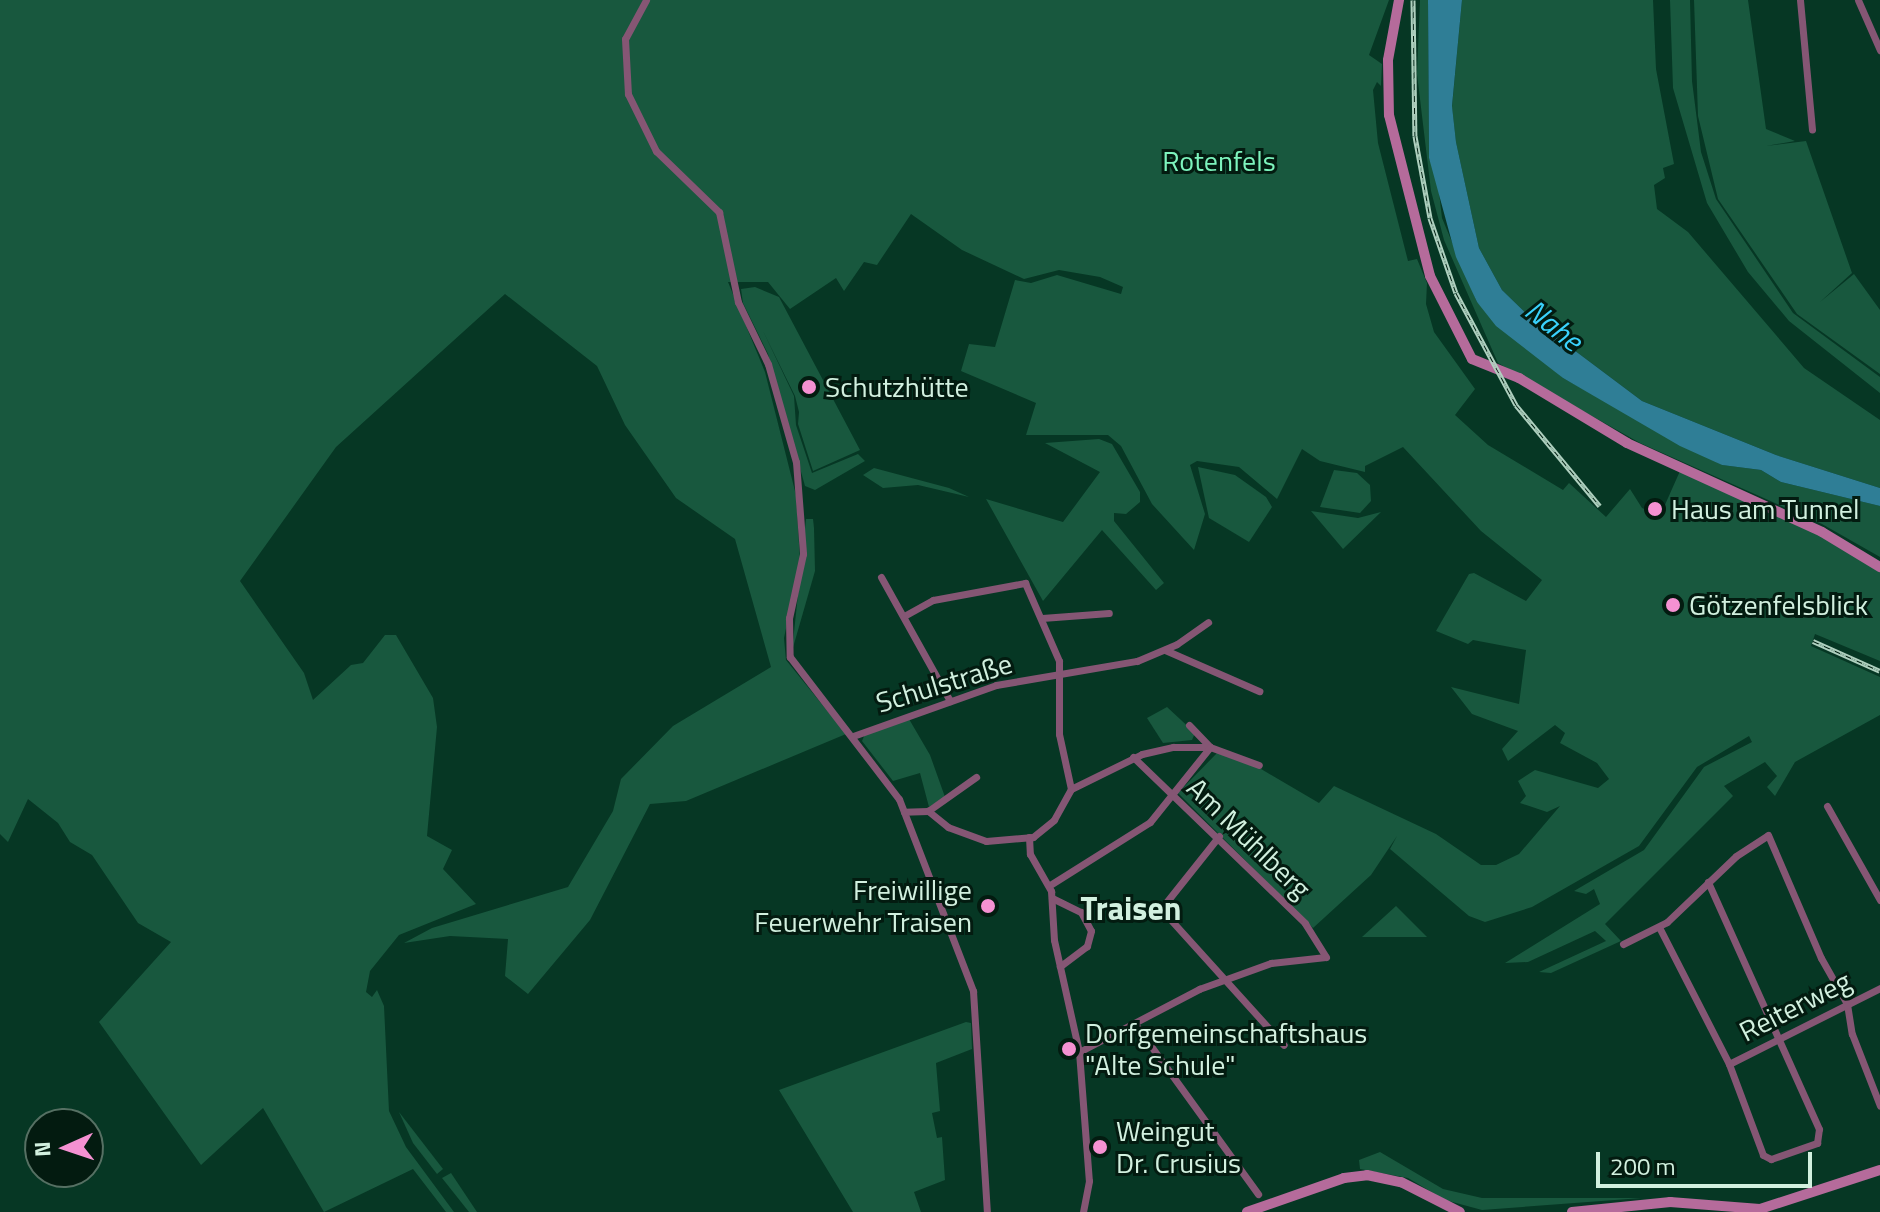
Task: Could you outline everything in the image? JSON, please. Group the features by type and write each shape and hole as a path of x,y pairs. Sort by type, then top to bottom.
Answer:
{"main road":[{"path":"1399,0 1388,60 1389,115 1430,276 1472,359 1519,378 1627,443 1822,532 1880,567"},
{"path":"1572,1212 1670,1202 1760,1209 1880,1170"},
{"path":"1247,1212 1354,1176 1394,1179 1460,1212"}],"street":[{"path":"646,0 625,39 626,84 656,151 707,195 722,220 738,302 768,364 798,474 803,554 789,618 790,657 853,736 904,812 973,991 987,1212"},
{"path":"1800,0 1812,129"},
{"path":"1858,0 1880,50"},
{"path":"881,577 950,701"},
{"path":"904,616 933,600 1025,583 1042,618 1060,676 1059,734 1071,789"},
{"path":"1042,618 1109,613"},
{"name":"Schulstraße","path":"853,736 996,685 1060,676 1165,650 1208,622"},
{"path":"1165,650 1259,691"},
{"path":"1189,725 1210,747"},
{"path":"928,811 948,827 981,840 1029,837 1054,820 1071,789 1133,757 1173,747 1210,747 1259,765"},
{"path":"1050,885 1150,822 1210,747"},
{"name":"Am Mühlberg","path":"1133,757 1219,836 1313,931 1326,957 1271,963 1227,979"},
{"path":"904,812 928,811 976,777"},
{"path":"1827,806 1880,900"},
{"path":"1623,944 1659,927 1708,882 1768,835 1821,958 1847,1004 1852,1034 1880,1106"},
{"path":"1219,836 1161,909 1284,1045"},
{"path":"1029,837 1030,854 1050,885 1060,966 1079,1052 1089,1181 1083,1212"},
{"path":"1659,927 1729,1064 1761,1151 1771,1159 1821,1139 1780,1038 1708,882"},
{"path":"1052,898 1081,912 1091,931 1087,946 1060,966"},
{"path":"1079,1052 1227,979"},
{"name":"Reiterweg","path":"1729,1064 1880,988"},
{"path":"1135,1024 1258,1194"}],"green space":[{"name":"Rotenfels","path":"0,0 1389,0 1369,55 1382,64 1381,86 1377,82 1373,90 1378,143 1408,261 1417,259 1427,283 1426,304 1434,332 1475,389 1455,415 1488,445 1563,490 1569,483 1606,517 1630,489 1642,508 1660,516 1680,471 1823,537 1880,571 1880,661 1815,634 1811,646 1880,677 1880,715 1795,762 1775,796 1767,787 1777,776 1765,762 1724,786 1733,796 1605,924 1621,941 1551,973 1539,972 1606,941 1595,931 1528,962 1505,963 1600,904 1594,889 1586,894 1574,891 1644,850 1704,767 1752,742 1749,736 1697,767 1639,846 1532,907 1485,922 1469,916 1390,849 1397,836 1371,875 1313,928 1178,793 1217,753 1256,766 1319,803 1334,786 1436,834 1481,865 1496,865 1519,854 1560,806 1547,812 1520,803 1526,796 1518,781 1535,770 1598,788 1609,779 1597,763 1560,743 1565,733 1555,725 1508,761 1502,749 1518,731 1472,714 1451,687 1519,704 1526,650 1473,640 1468,644 1436,631 1469,574 1474,573 1526,601 1542,580 1481,531 1403,447 1365,466 1365,472 1320,461 1302,449 1277,499 1239,467 1197,461 1190,465 1205,514 1194,550 1152,504 1121,446 1108,435 1026,435 1036,403 961,371 969,344 995,347 1015,280 1031,283 1057,275 1121,294 1123,287 1100,277 1059,270 1024,279 962,250 911,214 877,265 864,262 844,291 836,278 790,309 768,282 728,282 765,372 796,495 800,560 784,638 786,660 846,734 686,801 650,804 590,920 528,994 505,976 508,939 450,936 404,943 432,928 568,887 613,811 621,779 673,726 771,667 735,539 676,498 625,425 597,366 505,294 336,447 240,581 304,673 313,700 351,665 363,663 385,635 396,635 433,698 437,727 427,836 452,850 443,869 476,904 399,935 370,971 366,992 372,997 377,990 384,1006 389,1111 406,1147 454,1212 446,1212 413,1169 324,1212 263,1108 201,1165 99,1022 171,942 138,923 92,855 70,842 58,823 28,799 8,842 0,834"},
{"path":"1420,0 1428,0 1429,158 1437,175 1442,218 1477,302 1563,378 1722,465 1761,470 1781,482 1880,506 1880,557 1822,524 1640,443 1498,363 1444,240 1431,191 1417,74"},
{"path":"1462,0 1653,0 1656,69 1674,164 1663,168 1665,178 1654,185 1657,209 1688,232 1804,368 1880,420 1880,488 1776,455 1642,401 1530,317 1502,290 1479,248 1456,142 1452,107"},
{"path":"1670,0 1690,0 1692,81 1701,152 1716,199 1793,313 1880,377 1880,393 1789,321 1748,272 1707,203 1673,88"},
{"path":"1694,0 1748,0 1766,129 1795,141 1766,146 1806,141 1852,273 1820,302 1854,274 1880,310 1880,374 1797,314 1718,199 1698,116"},
{"path":"755,287 779,297 860,450 813,471 798,424 795,396 763,331 794,396 796,425 812,473 858,454 865,461 815,490 805,486 768,354 743,303 741,289"},
{"path":"1099,439 1112,444 1140,492 1140,502 1126,514 1114,513 1114,521 1164,583 1156,590 1102,530 1043,601 986,499 1063,522 1100,472 1045,443"},
{"path":"1198,467 1235,475 1266,497 1272,507 1249,542 1209,518"},
{"path":"874,468 949,488 969,497 918,485 883,488 863,475"},
{"path":"1334,470 1357,473 1370,485 1371,501 1360,513 1320,507"},
{"path":"1311,511 1358,518 1381,512 1343,549"},
{"path":"806,519 813,519 815,571 792,651"},
{"path":"1167,707 1195,733 1192,740 1163,743 1147,718"},
{"path":"909,719 930,755 945,797 929,807 920,773 893,781 862,741 865,734"},
{"path":"1396,906 1427,937 1362,937"},
{"path":"966,1022 971,1023 972,1049 936,1063 940,1111 932,1113 937,1138 942,1137 945,1180 914,1192 921,1212 853,1212 779,1090"},
{"path":"399,1112 443,1169 437,1174 413,1143"},
{"path":"1380,1152 1443,1189 1482,1198 1642,1198 1482,1210 1445,1200 1408,1178 1360,1169 1359,1160"},
{"path":"451,1173 477,1212 469,1212 442,1178"}],"water":[{"path":"1428,0 1462,0 1452,106 1456,142 1479,248 1502,290 1530,317 1642,401 1776,455 1880,488 1880,506 1781,482 1761,470 1722,465 1680,446 1563,378 1496,326 1477,302 1456,257 1429,158"}],"railway":[{"path":"1413,0 1415,136 1430,218 1456,293 1516,405 1600,506"},
{"path":"1813,641 1880,671"}],"place":[{"name":"Schutzhütte","path":"809,387"},
{"name":"Haus am Tunnel","path":"1655,509"},
{"name":"Götzenfelsblick","path":"1673,605"},
{"name":"Freiwillige Feuerwehr Traisen","path":"988,906"},
{"name":"Dorfgemeinschaftshaus \"Alte Schule\"","path":"1069,1049"},
{"name":"Weingut Dr. Crusius","path":"1100,1147"}],"district":[{"name":"Traisen","path":"1131,908"}],"water label":[{"name":"Nahe","path":"1554,325"}]}
